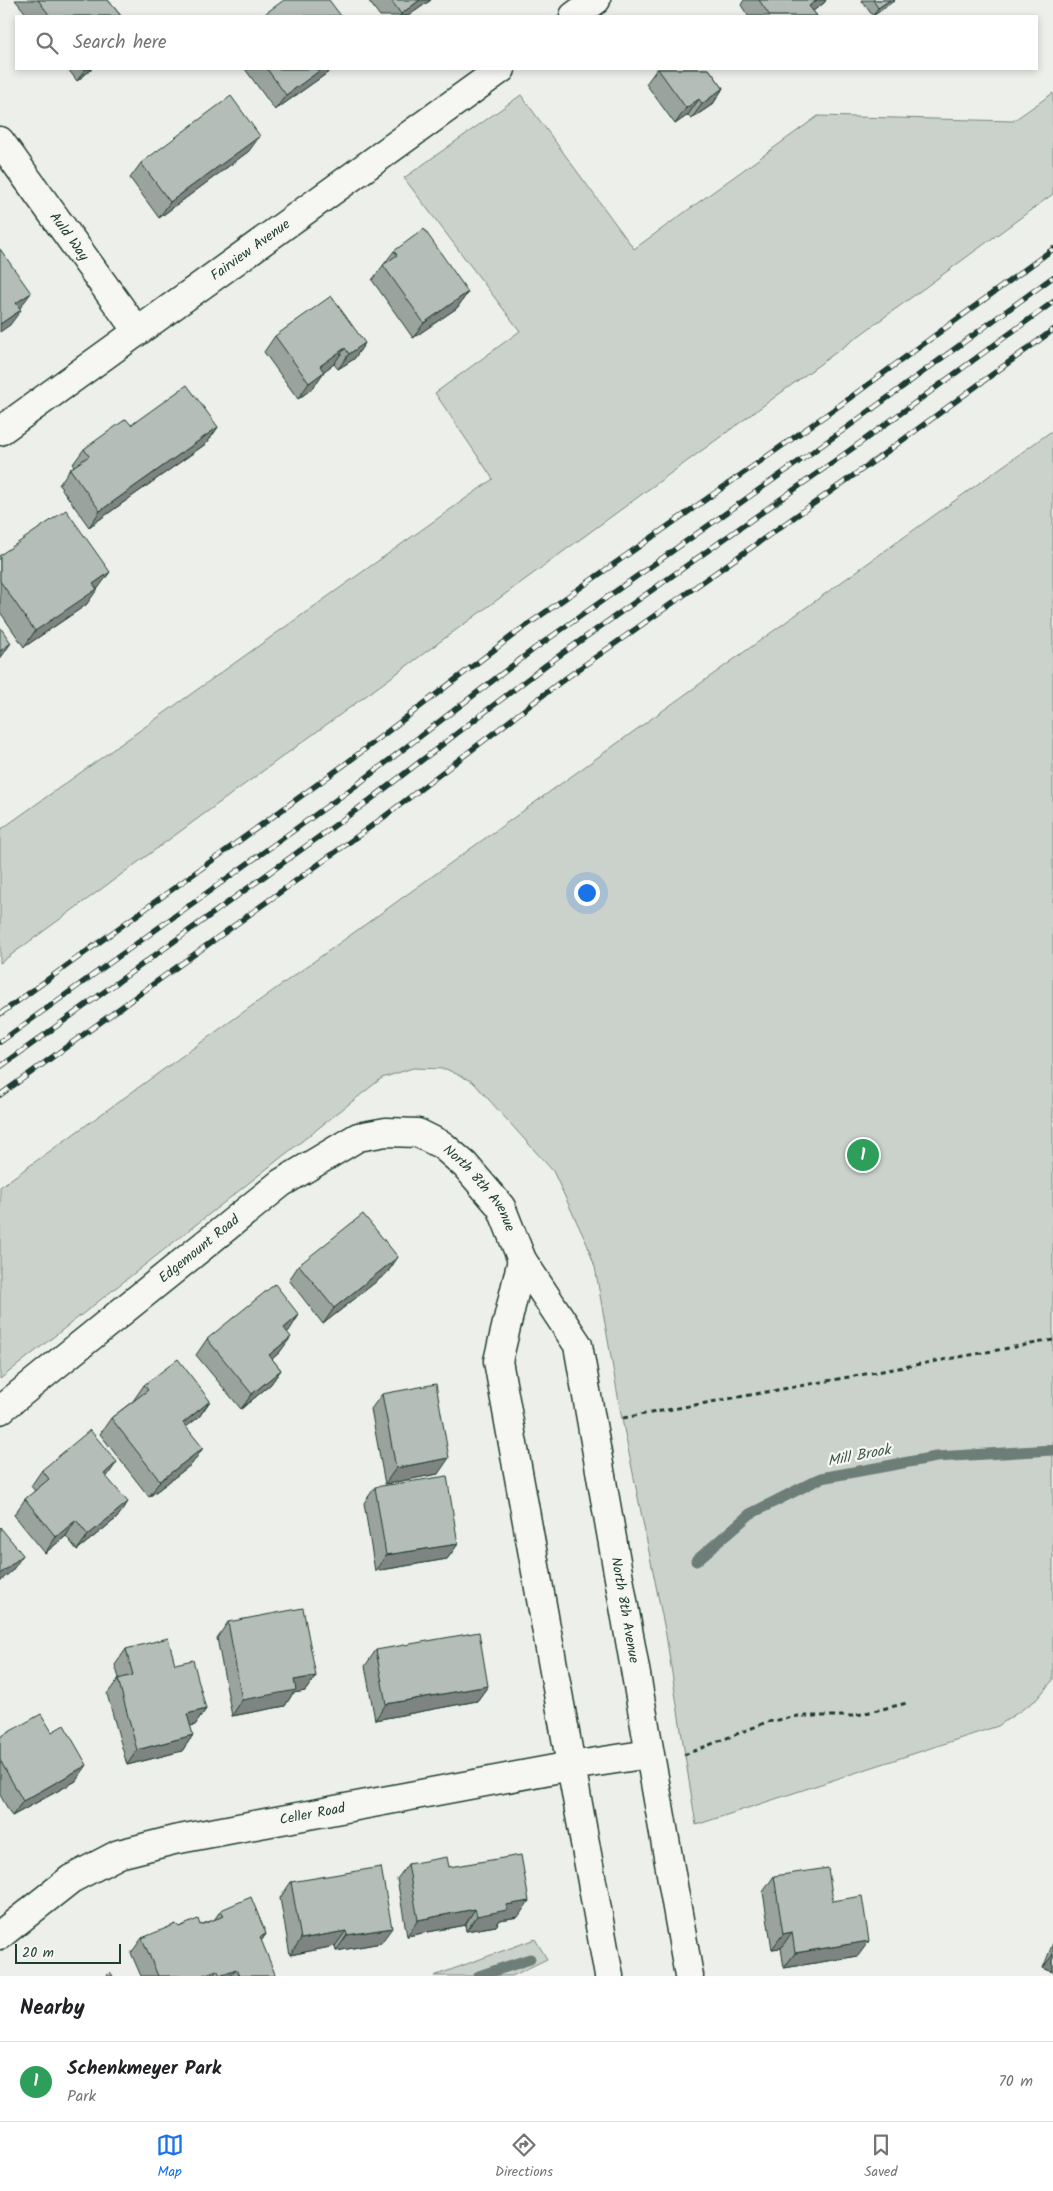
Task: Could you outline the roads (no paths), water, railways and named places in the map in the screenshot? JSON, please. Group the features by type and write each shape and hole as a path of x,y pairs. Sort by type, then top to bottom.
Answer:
{"street":[{"path":"575,15 596,0"},
{"name":"Fairview Avenue","path":"0,430 500,70"},
{"name":"Auld Way","path":"0,141 137,331"},
{"name":"Edgemount Road","path":"0,1410 281,1183 358,1137 386,1132 418,1133"},
{"name":"North 8th Avenue","path":"418,1133 442,1145 454,1155 501,1207 522,1260 578,1345 689,1976"},
{"path":"522,1260 498,1360 609,1976"},
{"name":"Celler Road","path":"0,1935 71,1879 119,1854 174,1840 571,1766 649,1754"}],"waterway":[{"name":"Mill Brook","path":"696,1561 750,1514 821,1478 936,1457 1053,1450"},
{"name":"Mill Brook","path":"479,1976 530,1959"}],"railway":[{"path":"0,1014 344,765 520,630 836,408 1053,249"},
{"path":"0,1042 358,784 534,649 849,426 1053,277"},
{"path":"0,1067 370,800 546,665 860,443 1053,302"},
{"path":"0,1095 384,817 559,683 874,461 1053,330"}],"place":[{"name":"Schenkmeyer Park","path":"863,1155"}]}
